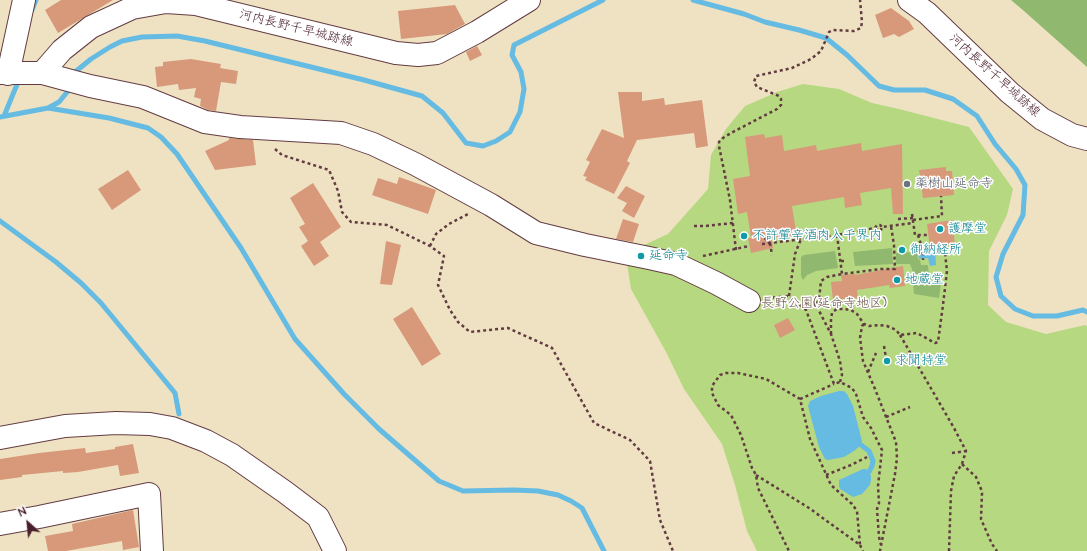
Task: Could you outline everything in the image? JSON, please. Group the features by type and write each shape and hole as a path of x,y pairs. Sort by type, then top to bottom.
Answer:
{"street":[{"path":"24,0 4,74 42,73 90,86 144,97 205,122 260,128 341,133 373,144 414,164 491,205 536,233 585,246 676,264 749,301"},
{"name":"河内長野千早城跡線","path":"42,73 62,50 91,27 132,8 166,2 196,4 374,48 418,55 437,53 477,32 529,0"},
{"name":"河内長野千早城跡線","path":"909,0 928,13 1010,93 1042,119 1072,135 1087,139"},
{"path":"0,438 65,426 116,423 150,424 172,428 206,441 232,454 280,488 318,517 335,551"},
{"path":"0,524 149,494 152,551"}],"path":[{"path":"736,250 730,200 719,142 731,133 777,109 781,105 781,99 779,96 757,87 754,82 756,76 796,66 818,54 825,45 829,32 833,30 854,31 861,28 862,22 860,0"},
{"path":"260,128 270,144 282,155 329,170 338,191 342,212 351,222 387,225 430,246 444,256 438,285 450,310 458,322 470,332 508,328 552,348 594,423 630,440 650,461 660,520 673,551"},
{"path":"762,244 837,235 875,228 880,230 882,227 913,220 942,216 941,196"},
{"path":"430,246 436,234 449,224 472,212 491,205"},
{"path":"912,214 915,236 928,234"},
{"path":"898,219 913,220"},
{"path":"694,226 733,222"},
{"path":"840,382 842,375 840,361 831,334 816,305 820,299 821,281 827,277 842,274 881,269 895,269 894,245 891,226"},
{"path":"757,229 758,233 769,243 772,255"},
{"path":"837,235 842,274"},
{"path":"918,235 923,251 923,260"},
{"path":"789,296 795,254 801,239"},
{"path":"704,256 750,246"},
{"path":"900,335 917,333 935,343 938,341 946,271 945,253 943,248 927,249 921,247"},
{"path":"749,301 789,296 806,310 834,384"},
{"path":"831,334 831,319 834,311 837,309 852,310 864,324 869,326 887,326 896,330 954,428 966,451 962,464 954,476 951,491 949,551"},
{"path":"864,324 862,326 860,338 863,361 896,442 897,458 890,506 880,551"},
{"path":"884,346 886,358"},
{"path":"868,372 876,353"},
{"path":"789,551 758,488 756,475 752,468 742,435 731,415 716,402 712,393 712,386 720,375 726,373 751,375 766,379 800,399 810,439 830,485 852,504 857,511 860,545 863,551"},
{"path":"800,399 840,382 852,388 856,394 863,417 871,428 882,450 878,486 879,503 877,509 881,544"},
{"path":"886,417 910,407"},
{"path":"952,453 966,451"},
{"path":"826,475 866,457"},
{"path":"962,464 976,476 982,493 981,519 992,544 997,551"},
{"path":"756,475 808,508 860,545"}],"green space":[{"path":"1011,0 1087,0 1087,67 1024,11"},
{"name":"長野公園(延命寺地区)","path":"803,84 839,89 872,103 969,127 1013,189 1007,215 989,251 988,305 1006,322 1046,334 1085,325 1087,326 1087,551 757,551 747,531 722,444 684,389 666,352 631,289 627,263 644,245 668,234 708,189 711,155 726,129 745,106 777,92"},
{"path":"892,248 893,264 855,266 853,252"},
{"path":"835,251 838,268 816,271 807,275 803,280 801,276 801,257 804,255"},
{"path":"917,252 921,265 928,265 929,276 942,275 939,298 914,294 912,269 910,264 896,264 896,253"}],"water":[{"path":"935,250 936,265 930,266 928,258 919,259 918,252"},
{"path":"839,391 844,391 847,394 853,406 862,441 861,445 844,457 828,460 825,459 819,447 808,406 810,401"},
{"path":"866,469 869,472 871,480 870,485 862,494 853,497 840,489 839,480"}],"building":[{"path":"61,0 113,0 58,33 45,10"},
{"path":"455,5 465,24 447,34 401,39 398,11"},
{"path":"891,8 909,21 914,29 899,37 894,34 883,38 875,15"},
{"path":"477,46 482,55 470,61 466,52"},
{"path":"191,59 221,64 220,68 238,71 236,84 221,82 216,111 208,110 200,106 201,99 194,97 196,88 179,90 178,84 157,87 155,67 163,66 163,62"},
{"path":"618,92 642,92 642,101 664,98 665,105 702,100 708,146 696,148 694,133 637,140 627,161 630,163 614,194 585,180 587,177 583,176 590,162 586,160 602,129 624,138"},
{"path":"764,134 765,138 782,135 784,151 816,145 817,151 861,143 862,151 902,144 903,214 893,214 891,188 860,193 862,205 845,208 844,197 792,206 796,236 772,239 773,248 751,253 748,238 751,238 747,212 738,214 733,179 750,176 745,137"},
{"path":"229,138 253,140 256,165 215,170 205,151 229,140"},
{"path":"946,167 946,171 952,171 954,195 923,198 919,170"},
{"path":"128,170 141,190 112,210 98,189"},
{"path":"399,177 436,190 428,214 372,195 378,178 397,184"},
{"path":"313,183 341,227 320,242 329,256 314,266 301,246 308,241 299,227 305,224 290,198"},
{"path":"626,186 645,196 634,218 622,211 627,203 617,198"},
{"path":"623,219 639,224 633,242 616,239"},
{"name":"護摩堂","path":"952,220 955,244 930,248 927,224"},
{"path":"386,241 401,245 392,285 380,284"},
{"path":"903,266 905,286 890,288 889,285 857,290 858,298 833,300 831,282 842,281 841,275 855,275"},
{"path":"412,307 441,354 422,366 393,319"},
{"path":"788,318 795,330 780,338 774,325"},
{"path":"133,444 139,473 120,476 118,465 78,472 63,473 63,471 22,475 22,477 0,480 0,459 85,448 86,453 115,449 115,447"},
{"path":"133,510 139,547 123,550 122,541 66,551 48,551 45,536 73,531 72,524"}],"waterway":[{"path":"32,10 36,0"},
{"path":"75,72 91,59 122,41 142,37 177,36 205,41 364,80 422,96 443,113 466,143 483,146 496,141 510,132 520,112 524,89 521,72 512,55 514,45 603,0"},
{"path":"693,0 744,14 765,22 826,38 847,55 879,86 894,90 925,90 953,99 977,116 995,144 1016,169 1025,185 1023,215 1003,254 996,277 1001,296 1015,309 1033,316 1057,316 1083,310 1087,312"},
{"path":"4,116 18,82"},
{"path":"48,108 59,102 68,91"},
{"path":"0,117 48,108 109,118 148,128 161,137 177,154 241,248 295,339 344,394 379,429 439,481 463,491 538,491 558,495 571,501 582,508 604,551"},
{"path":"0,221 56,262 81,283 101,303 175,393 179,414"},
{"path":"861,445 869,451 873,461 869,472"}],"place":[{"name":"薬樹山延命寺","path":"907,184"},
{"name":"護摩堂","path":"940,229"},
{"name":"不許葷辛酒肉入千界内","path":"744,236"},
{"name":"御納経所","path":"902,250"},
{"name":"延命寺","path":"641,256"},
{"name":"地蔵堂","path":"897,280"},
{"name":"求聞持堂","path":"887,361"}]}
